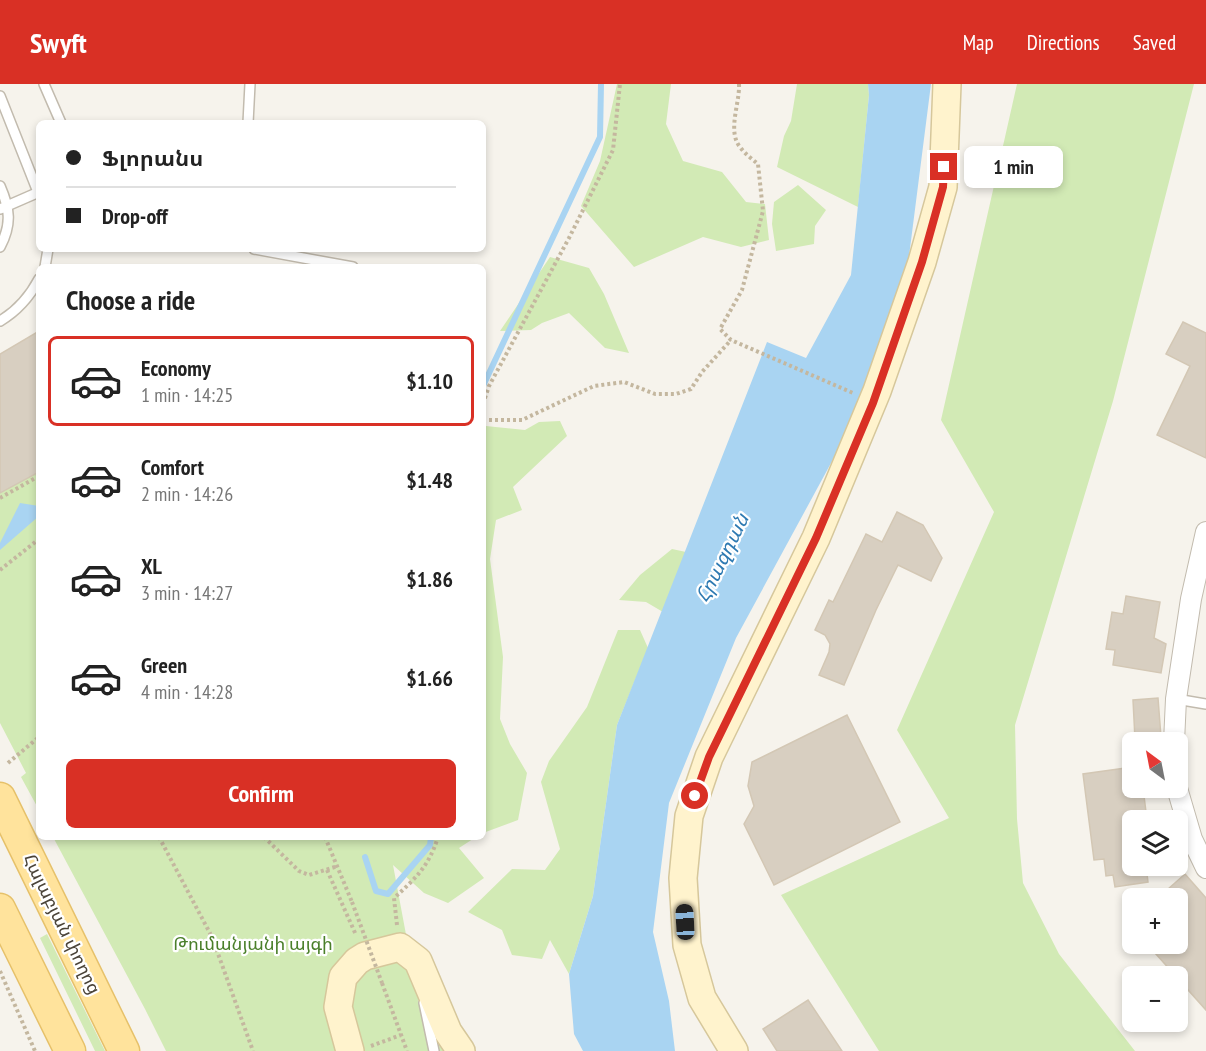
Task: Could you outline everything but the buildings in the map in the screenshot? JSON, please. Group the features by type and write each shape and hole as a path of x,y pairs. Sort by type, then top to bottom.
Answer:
{"main road":[{"name":"Հալաբյան փողոց","path":"0,798 124,1051"},
{"path":"0,909 70,1051"}],"street":[{"path":"734,1051 702,998 687,945 682,878 688,816 709,757 816,538 877,392 922,262 943,187 947,84"},
{"path":"1174,732 1176,699 1191,599 1206,532"},
{"path":"1180,798 1192,839 1206,867"},
{"path":"359,1049 338,1007 343,977 357,961 365,956 400,947 418,961 448,1032 461,1051"}],"lane":[{"path":"44,84 60,120"},
{"path":"248,120 250,84"},
{"path":"0,96 36,185"},
{"path":"0,186 9,224 0,247"},
{"path":"4,207 36,193"},
{"path":"270,252 336,264"},
{"path":"0,321 18,308 36,285"},
{"path":"1176,699 1206,704"},
{"path":"418,961 428,1030 434,1051"}],"path":[{"path":"486,395 613,150 620,84"},
{"path":"740,84 734,128 738,146 758,164 763,211 742,290 720,329 730,340 857,395"},
{"path":"486,420 522,420 594,386 624,381 655,394 676,394 691,389 702,372 730,340"},
{"path":"0,498 36,478"},
{"path":"0,570 36,541"},
{"path":"8,763 36,740"},
{"path":"161,840 212,937 253,1051"},
{"path":"267,840 298,871 309,875 338,866"},
{"path":"326,840 352,902 407,1051"},
{"path":"394,898 414,880 432,857 437,840"},
{"path":"327,870 365,956"},
{"path":"0,971 35,1051"},
{"path":"359,1049 401,1035"}],"green space":[{"path":"617,84 671,84 666,124 683,161 722,172 746,202 765,204 769,240 741,247 703,237 634,267 581,206 600,161"},
{"path":"797,84 868,84 869,95 858,207 777,167 784,136 791,121"},
{"path":"1017,84 1194,84 1113,401 1015,725 1017,819 1023,883 1059,954 1135,1051 879,1051 781,895 949,818 897,730 994,512 941,420"},
{"path":"798,185 826,210 815,226 814,244 776,251 772,224 774,202"},
{"path":"550,257 589,268 604,294 629,353 605,348 569,313 542,323 531,330 500,331"},
{"path":"560,421 567,436 513,487 522,510 496,520 490,559 503,657 500,719 510,744 527,773 518,820 486,832 486,426 525,430 539,422"},
{"path":"36,474 36,804 21,777 26,773 0,723 0,493"},
{"path":"672,549 686,552 663,612 646,602 619,600 640,575"},
{"path":"618,630 640,630 648,648 617,725 593,896 569,974 550,940 542,959 512,955 502,930 468,912 512,869 545,870 560,849 541,782 549,761 587,707"},
{"name":"Թումանյանի այգի","path":"55,840 471,840 459,848 484,878 448,903 424,893 393,865 419,1004 447,1051 166,1051"},
{"path":"47,934 105,1051 95,1051 40,938"}],"water":[{"name":"Հրազդան","path":"868,84 931,84 907,272 856,417 736,638 669,803 653,932 669,1001 675,1051 583,1051 574,1034 569,974 593,896 617,725 767,342 806,358 851,275 869,95"},
{"path":"20,503 36,506 36,519 0,550 0,543"}],"waterway":[{"path":"486,380 600,137 601,84"},
{"path":"365,857 376,891 388,894 430,845 431,840"}],"route":[{"path":"695,796 709,757 816,538 873,403 922,262 943,187 944,167"}]}
